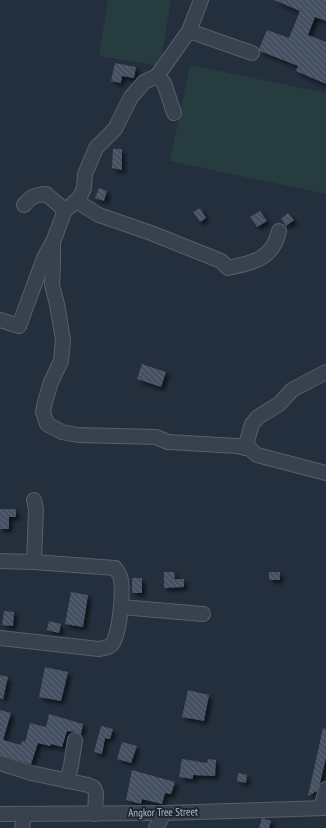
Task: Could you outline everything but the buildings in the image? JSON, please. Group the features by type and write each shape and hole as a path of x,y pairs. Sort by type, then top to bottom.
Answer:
{"street":[{"path":"0,320 19,326 44,258 71,205 80,197 84,188 85,174 96,148 115,129 131,97 144,82 157,76 189,31 201,0"},
{"path":"189,31 252,53"},
{"path":"157,76 164,83 174,113"},
{"path":"24,205 29,198 36,195 46,194 71,205 151,233 221,261 228,268 250,264 264,257 275,244 279,231"},
{"path":"53,242 52,285 63,340 61,361 44,402 43,412 47,424 62,432 78,435 156,437 168,442 236,446 250,449 258,455 326,473"},
{"path":"245,448 252,424 258,417 279,404 292,390 326,372"},
{"path":"34,500 36,509 34,562"},
{"path":"0,561 115,568 120,574 122,587 121,607 114,640 110,647 99,649 0,638"},
{"path":"121,607 204,614"},
{"path":"67,781 75,740"},
{"path":"0,763 31,773 88,785 94,788 96,793 94,814"},
{"path":"324,808 326,789"},
{"name":"Angkor Tree Street","path":"0,814 23,821 94,814 324,808"},
{"path":"156,828 164,813"}],"green space":[{"path":"108,0 171,0 160,66 99,56"},
{"path":"190,65 326,93 326,194 170,161"}]}
